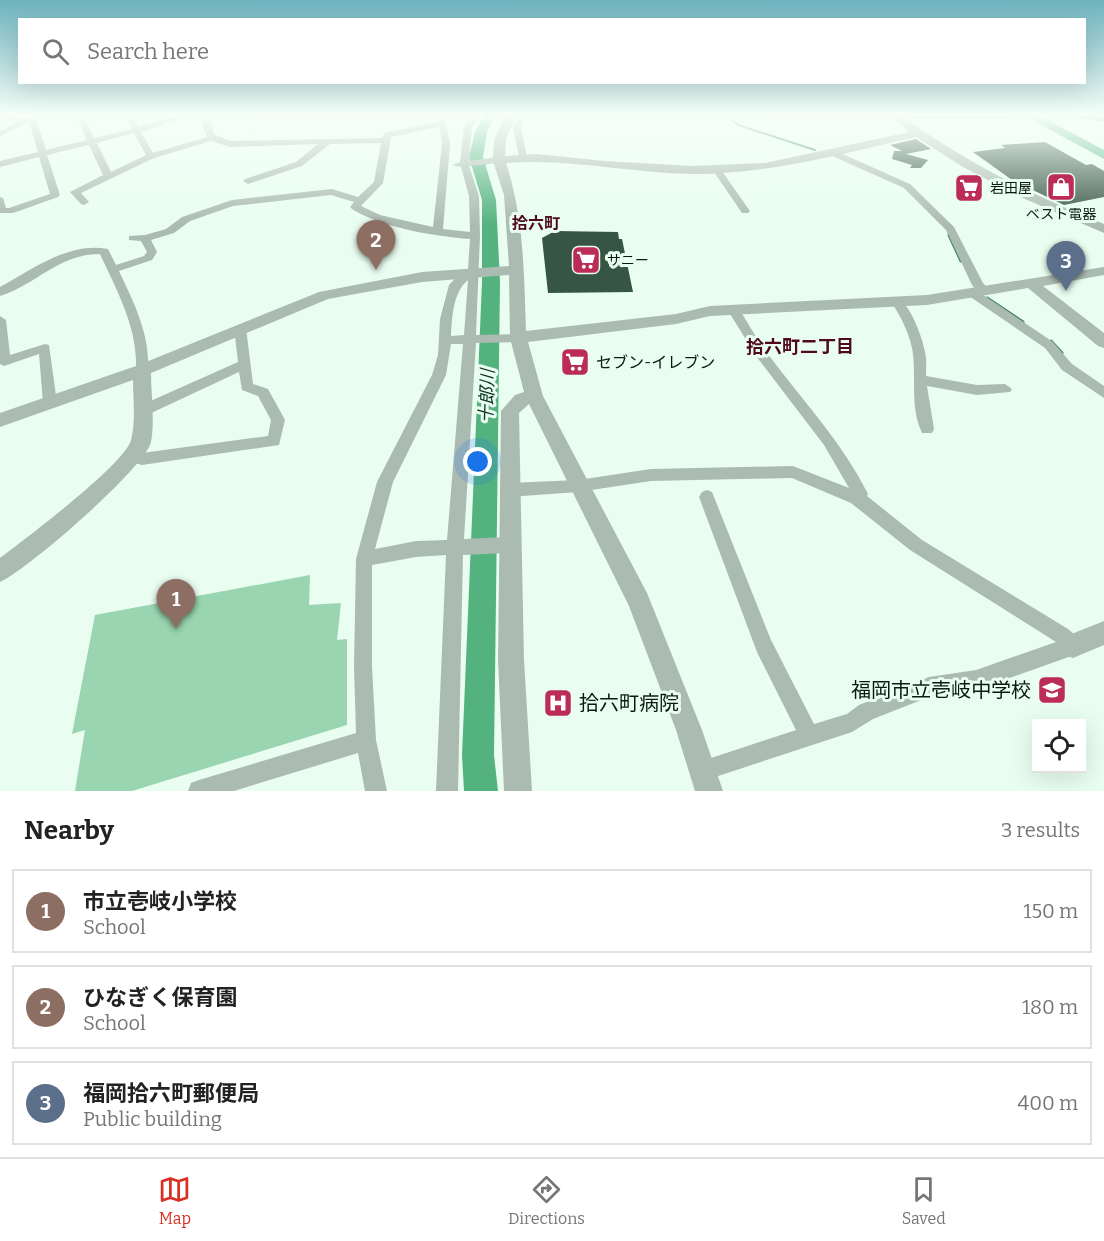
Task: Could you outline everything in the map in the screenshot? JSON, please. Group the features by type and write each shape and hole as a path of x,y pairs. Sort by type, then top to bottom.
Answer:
{"street":[{"path":"0,200 2,211 10,212 55,195 43,151"},
{"path":"0,164 56,151"},
{"path":"95,151 108,176"},
{"path":"148,151 151,156"},
{"path":"84,202 75,192 151,156 168,151"},
{"path":"248,181 287,170 303,162 310,151"},
{"path":"384,151 378,183 355,207 367,215 438,230 447,235 475,236"},
{"path":"438,230 446,151"},
{"path":"447,791 456,547 470,340 470,272 475,236 474,196 464,164 465,151"},
{"path":"497,151 494,160 510,195 516,270 518,338 534,396 578,486 639,601 706,780 809,735 852,722 866,712 929,687 976,680 1104,633"},
{"path":"522,151 523,157"},
{"path":"445,166 523,157 565,159 605,165 716,169 765,167 842,151"},
{"path":"946,151 985,176 1104,229"},
{"path":"833,153 907,186 950,230 978,285 979,292 1049,345 1067,367 1104,393"},
{"path":"716,169 744,211"},
{"path":"133,238 145,238 170,231 186,219 232,203 332,192 360,201"},
{"path":"112,270 148,258 152,252 145,238"},
{"path":"0,292 51,264 104,250 137,328 143,361 141,443 133,457 35,545 0,571"},
{"path":"0,420 142,370 324,295 422,277 516,270"},
{"path":"444,340 518,338 676,319 733,309 897,302 979,292 1104,271"},
{"path":"376,791 366,740 363,559 386,482 439,375 444,355 446,319 455,285 470,272"},
{"path":"1032,284 1104,342"},
{"path":"897,302 904,310 920,352 919,380 927,429"},
{"path":"733,309 762,356 825,437 855,482 860,494 857,498"},
{"path":"0,320 4,361 45,348 50,403"},
{"path":"133,457 142,459 274,441 278,420 263,393 248,387 240,328"},
{"path":"142,411 245,364"},
{"path":"919,380 977,390 1005,389"},
{"path":"518,791 505,545 509,490 510,411 521,400 534,396"},
{"path":"509,490 578,486 651,475 793,472 857,498 916,545 1062,635 1073,646"},
{"path":"707,497 764,645 809,735"},
{"path":"363,559 416,549 505,545"},
{"path":"199,791 366,740"}],"green space":[{"path":"310,575 309,605 341,603 337,640 347,639 347,725 132,791 75,791 85,730 72,734 95,615"}],"building":[{"path":"894,151 921,151 906,154 928,160 921,168 910,168 912,165 892,159"},
{"path":"1061,151 1086,165 1092,164 1104,171 1104,197 1064,205 1012,180 973,152"},
{"name":"サニー","path":"555,231 618,232 619,239 622,239 633,292 548,293 542,238"}],"waterway":[{"name":"十郎川","path":"477,151 476,157 489,200 491,282 478,755 481,791"},
{"path":"1096,151 1104,155"},
{"path":"949,235 961,261"},
{"path":"987,298 1023,322"},
{"path":"1051,341 1062,353"}],"place":[{"name":"ベスト電器","path":"1061,187"},
{"name":"岩田屋","path":"969,188"},
{"name":"サニー","path":"586,260"},
{"name":"ひなぎく保育園","path":"376,270"},
{"name":"福岡拾六町郵便局","path":"1066,291"},
{"name":"セブン-イレブン","path":"575,362"},
{"name":"市立壱岐小学校","path":"176,629"},
{"name":"福岡市立壱岐中学校","path":"1052,690"},
{"name":"拾六町病院","path":"558,703"}],"district":[{"name":"拾六町","path":"536,223"},
{"name":"拾六町二丁目","path":"800,347"}]}
